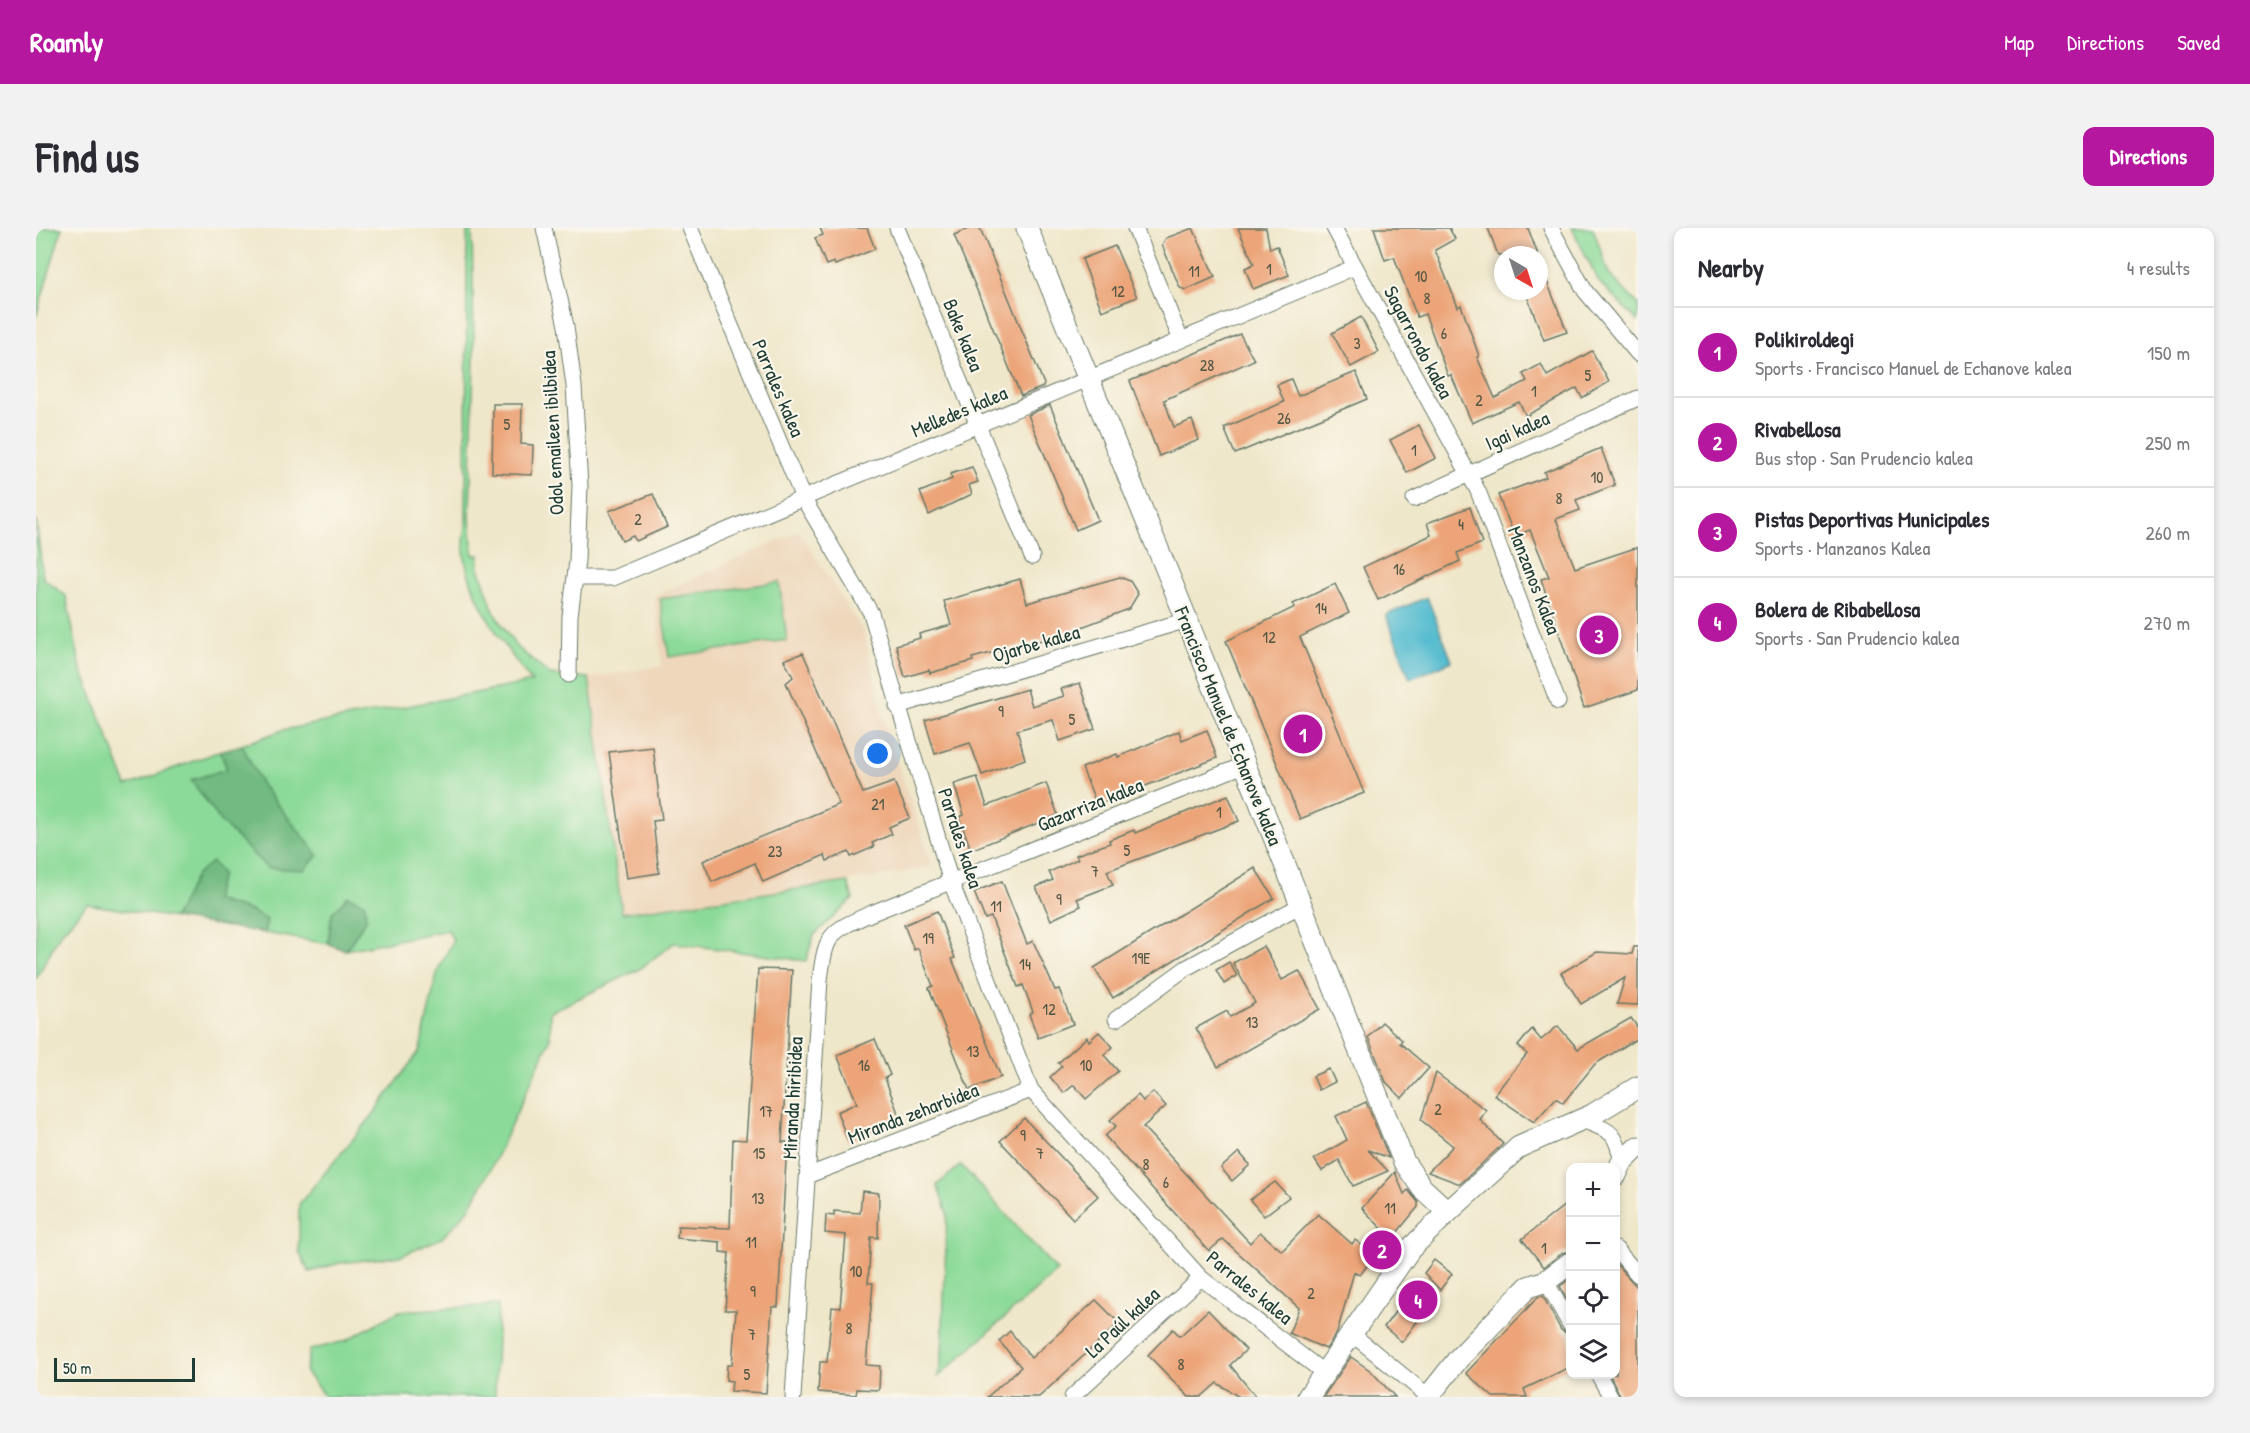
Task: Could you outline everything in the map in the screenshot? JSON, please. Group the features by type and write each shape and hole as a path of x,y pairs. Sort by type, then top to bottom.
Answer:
{"street":[{"name":"Parrales kalea","path":"690,228 803,498 871,614 951,882 1031,1090 1201,1278 1323,1372"},
{"name":"Bake kalea","path":"897,228 1032,557"},
{"name":"Francisco Manuel de Echanove kalea","path":"1027,228 1404,1162 1422,1188 1449,1212"},
{"path":"1135,228 1181,340"},
{"name":"Sagarrondo kalea","path":"1334,228 1468,475"},
{"path":"1551,228 1585,291 1638,354"},
{"name":"Odol emaileen ibilbidea","path":"547,232 567,326 574,386 580,486 575,579 570,616 569,675"},
{"name":"Melledes kalea","path":"575,579 613,578 1355,267"},
{"name":"Igai kalea","path":"1414,499 1638,398"},
{"name":"Manzanos Kalea","path":"1468,475 1478,491 1558,702"},
{"name":"Ojarbe kalea","path":"897,706 1187,620"},
{"name":"Gazarriza kalea","path":"951,882 1245,765"},
{"name":"Miranda hiribidea","path":"793,1397 824,947 831,934 846,924 951,882"},
{"path":"1116,1018 1186,968 1301,905"},
{"path":"1308,1397 1323,1372 1410,1249 1449,1212 1520,1147 1582,1120 1638,1087"},
{"name":"Miranda zeharbidea","path":"809,1175 1031,1090"},
{"path":"1582,1120 1608,1131 1617,1138 1619,1163"},
{"path":"1620,1168 1638,1148"},
{"path":"1620,1254 1638,1275"},
{"path":"1352,1334 1428,1396 1459,1358 1528,1287 1546,1281 1566,1266"},
{"name":"La Paúl kalea","path":"1072,1397 1201,1278"},
{"path":"1546,1281 1566,1318"},
{"path":"1601,1379 1611,1397"}],"shaded area":[{"path":"799,531 864,633 886,729 933,866 885,876 622,913 589,678 662,666 654,596"}],"green space":[{"path":"36,228 62,228 36,317"},
{"path":"467,228 472,228 474,352 470,518 473,555 479,555 478,565 494,612 515,645 550,675 589,678 622,913 848,882 853,899 814,935 806,961 674,943 638,970 550,1012 550,1040 493,1164 469,1209 442,1238 401,1256 340,1263 309,1272 299,1252 299,1204 373,1115 420,1050 438,970 453,941 448,930 346,950 366,919 332,913 328,944 264,933 266,920 248,910 214,900 197,874 174,918 87,904 60,934 36,979 36,520 43,578 66,596 80,665 127,786 220,751 227,769 192,781 222,823 317,855 262,785 242,745 283,730 532,682 508,650 483,610 467,567 464,547 466,528"},
{"path":"1572,228 1593,228 1609,274 1638,304 1638,321 1599,282"},
{"path":"779,582 787,640 669,657 660,599"},
{"path":"242,745 262,785 318,855 304,870 267,868 222,823 191,780 227,769 220,751"},
{"path":"212,862 222,874 214,900 248,910 267,920 264,933 174,918 197,874"},
{"path":"348,896 365,904 366,919 346,950 328,944 332,913"},
{"path":"961,1165 1057,1271 938,1377 942,1356 947,1213 937,1185"},
{"path":"498,1305 495,1397 325,1397 305,1371 310,1350 345,1341 399,1311"}],"water":[{"path":"1427,597 1452,661 1410,679 1386,615"}],"building":[{"path":"820,228 867,228 875,249 835,265 834,262 826,265 815,238 823,235"},
{"path":"970,228 980,228 1044,384 1043,387 1021,396 954,235"},
{"path":"1193,228 1215,277 1186,290 1180,288 1162,245 1166,238"},
{"path":"1238,228 1266,228 1270,249 1277,246 1289,275 1253,289 1245,268 1254,264"},
{"path":"1374,228 1449,228 1455,239 1435,250 1458,307 1461,305 1479,356 1477,357 1495,398 1527,381 1523,374 1541,364 1547,376 1592,351 1609,382 1582,398 1577,388 1526,416 1519,402 1472,423 1451,375 1448,376 1425,314 1417,317 1394,257 1385,260"},
{"path":"1488,228 1528,228 1535,246 1495,246"},
{"path":"1115,246 1137,297 1102,311 1082,259"},
{"path":"1548,284 1567,332 1544,340 1528,300 1548,300"},
{"path":"1361,317 1379,352 1351,367 1332,333"},
{"path":"1240,334 1254,360 1164,400 1174,427 1192,420 1199,440 1159,456 1130,381"},
{"path":"1356,372 1367,399 1235,454 1224,428 1284,402 1277,385 1291,379 1298,396"},
{"path":"493,404 522,404 521,444 533,445 532,475 492,473"},
{"path":"1050,405 1098,520 1076,530 1028,415"},
{"path":"1419,425 1436,458 1407,473 1390,440"},
{"path":"1601,448 1615,485 1576,500 1580,510 1556,519 1575,568 1638,547 1638,690 1584,708 1541,579 1549,577 1530,530 1517,535 1515,531 1513,532 1498,495 1546,477 1544,472"},
{"path":"972,467 978,482 969,485 972,494 929,515 920,492 952,479 950,474"},
{"path":"653,494 667,527 636,541 633,536 622,541 609,511"},
{"path":"1470,507 1482,543 1457,553 1460,561 1378,600 1363,567 1431,535 1427,523"},
{"path":"1120,577 1130,581 1138,594 1129,609 1061,635 972,658 973,661 930,673 929,670 905,677 896,645 920,638 919,634 951,625 944,601 1020,579 1027,603"},
{"path":"1335,584 1349,613 1300,637 1364,793 1300,819 1226,641 1295,607 1293,604"},
{"path":"803,653 863,793 894,782 910,818 889,827 892,834 872,843 874,847 851,857 849,852 827,861 825,855 763,882 755,863 712,882 703,861 839,804 786,683 793,677 784,660"},
{"path":"1080,683 1095,729 1060,741 1053,720 1017,730 1025,759 982,775 970,743 935,754 925,720 1027,689 1032,706 1064,696 1061,689"},
{"path":"1207,730 1217,758 1097,805 1082,768 1117,754 1118,757 1179,731 1182,740"},
{"path":"653,747 662,820 653,821 659,873 627,878 609,752"},
{"path":"977,777 987,806 1046,783 1058,815 971,850 959,817 964,815 954,784"},
{"path":"1228,795 1239,821 1107,871 1113,885 1077,899 1081,906 1051,920 1036,887 1053,880 1049,872 1078,859 1076,855 1110,843 1109,840 1134,830 1135,833"},
{"path":"1255,868 1274,898 1113,998 1094,968"},
{"path":"1002,881 1027,944 1033,941 1055,990 1059,989 1073,1024 1038,1038 1029,1014 1033,1012 1023,985 1018,987 991,917 985,919 974,892"},
{"path":"937,911 955,958 952,959 1001,1077 969,1090 929,988 933,986 918,948 914,950 904,925"},
{"path":"1264,946 1282,980 1299,971 1320,1009 1218,1067 1196,1028 1227,1011 1230,1017 1255,1003 1233,963"},
{"path":"1634,947 1638,947 1638,1005 1617,1004 1625,978 1581,1004 1561,973 1597,952 1632,954"},
{"path":"1229,962 1237,976 1224,984 1216,970"},
{"path":"758,969 792,970 782,1142 787,1142 778,1307 772,1307 766,1393 731,1391 732,1381 726,1380 727,1365 732,1365 736,1310 725,1310 729,1253 720,1252 720,1242 677,1238 678,1226 730,1228 733,1139 746,1140"},
{"path":"1631,1018 1638,1028 1638,1038 1595,1064 1563,1103 1556,1098 1534,1122 1494,1095 1527,1054 1518,1046 1532,1029 1541,1040 1558,1026 1578,1049"},
{"path":"1382,1022 1402,1040 1400,1043 1429,1068 1402,1098 1386,1082 1368,1037"},
{"path":"1099,1032 1113,1047 1104,1055 1118,1071 1086,1099 1074,1085 1064,1093 1050,1077 1062,1066 1058,1063 1087,1037 1089,1041"},
{"path":"875,1039 890,1075 885,1078 901,1121 848,1141 837,1112 857,1103 837,1055"},
{"path":"1329,1069 1335,1082 1319,1090 1313,1076"},
{"path":"1436,1073 1486,1110 1480,1120 1503,1144 1460,1184 1428,1172 1453,1146 1421,1120"},
{"path":"1153,1092 1166,1106 1143,1127 1250,1243 1260,1232 1282,1251 1318,1214 1352,1244 1355,1240 1375,1255 1360,1275 1354,1272 1337,1333 1326,1349 1289,1333 1299,1308 1223,1239 1209,1251 1105,1136 1116,1126 1110,1120 1138,1095 1143,1101"},
{"path":"1366,1102 1389,1158 1368,1150 1388,1171 1353,1186 1339,1160 1322,1171 1314,1159 1347,1140 1336,1116"},
{"path":"1024,1118 1098,1196 1073,1219 1000,1141"},
{"path":"1239,1152 1250,1165 1232,1181 1221,1168"},
{"path":"1395,1172 1404,1194 1408,1190 1418,1202 1418,1207 1395,1235 1388,1235 1362,1208"},
{"path":"1275,1182 1289,1197 1264,1216 1250,1200"},
{"path":"862,1191 879,1193 878,1238 871,1237 868,1283 873,1283 866,1365 880,1366 879,1390 857,1389 856,1395 818,1392 820,1362 827,1362 832,1307 840,1308 846,1235 825,1233 826,1215 834,1216 834,1211 860,1213"},
{"path":"1566,1204 1566,1252 1544,1267 1522,1239"},
{"path":"1434,1260 1452,1274 1440,1290 1424,1273"},
{"path":"1620,1268 1638,1288 1638,1397 1621,1397 1612,1379 1620,1379"},
{"path":"1566,1282 1566,1298 1560,1286"},
{"path":"1415,1285 1434,1299 1402,1342 1384,1327"},
{"path":"1543,1296 1561,1330 1566,1333 1566,1369 1524,1389 1527,1397 1493,1397 1466,1373 1538,1297"},
{"path":"1096,1300 1119,1323 1039,1397 987,1397 1021,1367 999,1341 1010,1331 1031,1358"},
{"path":"1208,1310 1246,1350 1230,1365 1256,1397 1239,1397 1217,1383 1201,1397 1189,1397 1148,1355 1173,1329 1180,1336"},
{"path":"1351,1357 1371,1371 1395,1397 1323,1397"}],"place":[{"name":"Pistas Deportivas Municipales","path":"1599,635"},
{"name":"Polikiroldegi","path":"1303,734"},
{"name":"Rivabellosa","path":"1382,1250"},
{"name":"Bolera de Ribabellosa","path":"1418,1300"}]}
